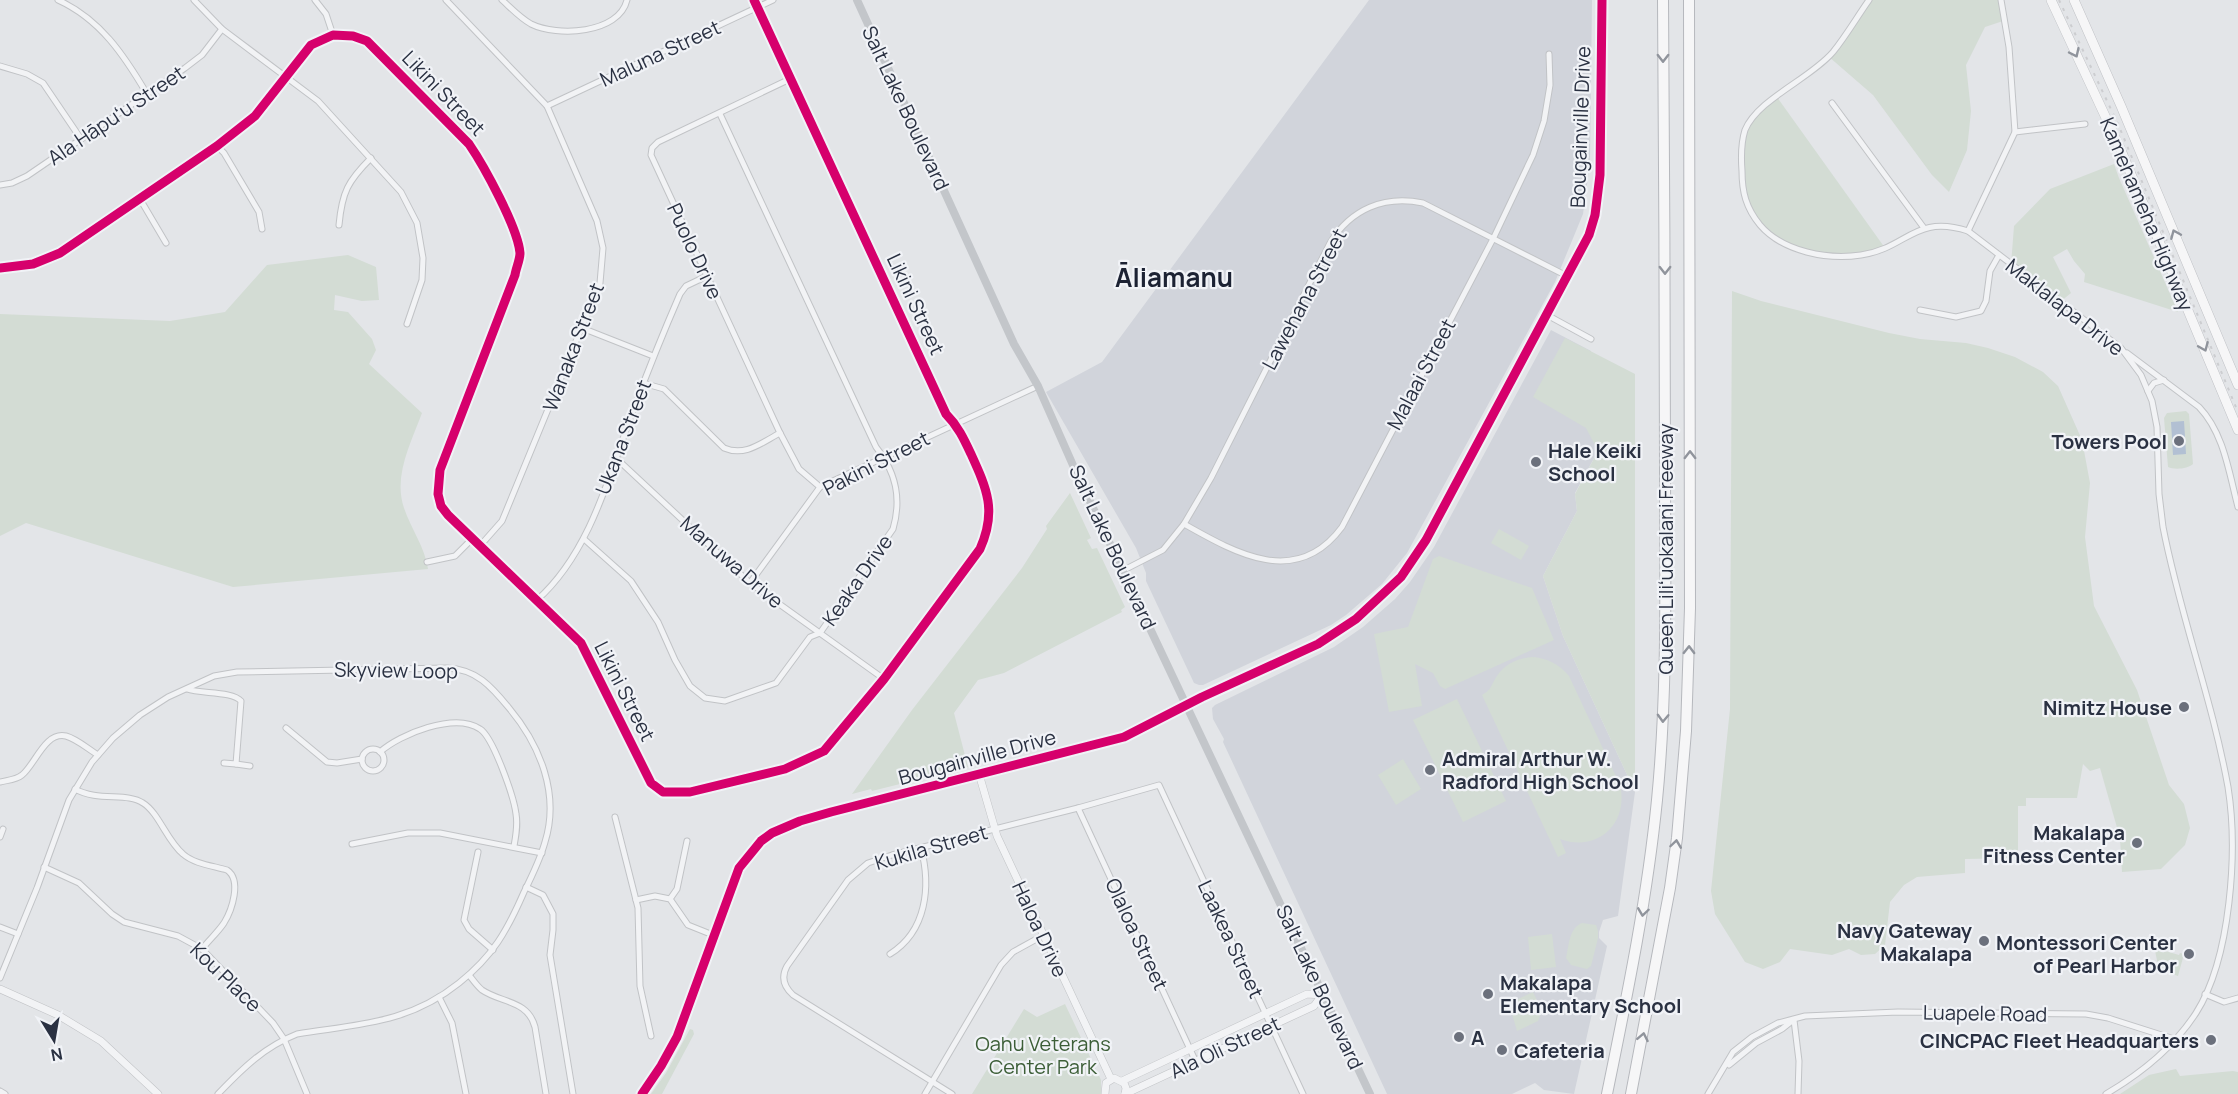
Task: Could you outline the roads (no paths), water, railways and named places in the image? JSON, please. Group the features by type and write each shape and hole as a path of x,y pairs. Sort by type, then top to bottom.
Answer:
{"highway":[{"name":"Queen Liliʻuokalani Freeway","path":"1607,1094 1643,914 1657,801 1663,723 1666,597 1663,0"},
{"name":"Queen Liliʻuokalani Freeway","path":"1631,1094 1668,899 1677,838 1686,731 1690,608 1689,0"}],"main road":[{"name":"Salt Lake Boulevard","path":"857,0 1014,344 1038,386 1076,472 1370,1094"},
{"name":"Kamehameha Highway","path":"2051,0 2120,148 2238,430"},
{"name":"Kamehameha Highway","path":"2074,0 2131,128 2238,385"}],"street":[{"path":"58,0 84,15 107,35 147,94"},
{"path":"194,0 222,29 318,101 401,192 420,231 423,258 422,280 407,324"},
{"path":"0,268 33,264 55,255 217,146 255,116 311,45 333,35 326,14 315,0"},
{"name":"Wanaka Street","path":"446,0 547,106 597,220 603,248 600,283 502,521 479,547"},
{"path":"502,0 530,23 545,29 569,32 596,27 611,21 622,11 627,0"},
{"name":"Likini Street","path":"333,35 354,36 373,45 470,144 482,163 518,238 520,255 514,275 438,476 441,506 471,540 581,643 651,783 663,792 690,792 785,769 824,751 884,679 980,549 990,512 986,489 956,423 946,414 754,0"},
{"name":"Maluna Street","path":"547,106 773,0"},
{"name":"Bougainville Drive","path":"642,1094 661,1066 677,1036 739,867 761,841 783,826 1124,737 1186,705 1318,644 1349,624 1395,584 1426,540 1580,253 1592,225 1598,195 1602,0"},
{"name":"Maklalapa Drive","path":"1869,0 1833,52 1815,69 1752,117 1744,132 1742,146 1744,197 1748,208 1763,228 1775,238 1808,252 1826,255 1862,255 1885,248 1924,228 1946,225 1968,231 2121,348 2141,375 2148,391 2157,426 2159,494 2166,543 2222,760 2231,815 2232,861 2226,925 2218,959 2196,1013 2150,1065 2106,1094"},
{"path":"1968,231 2015,132 2009,47 2001,0"},
{"name":"Ala Hāpuʻu Street","path":"0,185 12,183 27,176 147,94 202,55 222,29"},
{"name":"Malaai Street","path":"1184,524 1252,558 1279,562 1300,559 1327,543 1342,526 1494,237 1533,155 1544,121 1550,85 1549,54"},
{"path":"0,66 27,74 43,83 81,139"},
{"name":"Puolo Drive","path":"792,78 658,142 652,148 651,155 780,433 800,469 820,487"},
{"path":"1832,103 1924,228"},
{"name":"Keaka Drive","path":"584,539 631,581 658,622 690,686 705,698 724,701 776,683 810,638 820,633 893,529 897,516 898,494 885,458 876,447 720,114"},
{"path":"2015,132 2085,124"},
{"path":"217,146 224,153 258,212 262,230"},
{"path":"339,225 346,186 370,158"},
{"path":"140,199 166,243"},
{"name":"Lawehana Street","path":"1124,570 1163,550 1184,524 1211,478 1330,243 1353,216 1386,201 1411,201 1434,208 1567,276"},
{"path":"1920,310 1956,317 1981,311 1986,301 1990,271 1999,255"},
{"name":"Ukana Street","path":"537,600 563,573 584,539 643,383 680,294 686,286 707,276"},
{"path":"1547,315 1591,339"},
{"path":"582,328 654,356"},
{"path":"2121,348 2199,407 2213,423 2218,433 2238,507"},
{"path":"2148,391 2154,383 2164,380"},
{"path":"643,383 663,389 724,447 734,452 747,451 780,433"},
{"name":"Pakini Street","path":"750,583 820,487 1038,386"},
{"name":"Manuwa Drive","path":"616,458 750,583 884,679"},
{"path":"427,562 455,556 471,540"},
{"name":"Skyview Loop","path":"0,978 44,867 61,816 83,774 113,738 140,715 168,697 214,676 261,670 447,668 460,669 473,674 492,687 513,713 542,764 549,789 550,815 542,854 506,932 493,950 469,975 439,997 395,1018 297,1034 284,1039 252,1059 218,1094"},
{"path":"187,689 197,693 234,696 240,699 242,707 236,764"},
{"path":"380,752 391,743 429,727 467,724 480,729 490,740 514,803 517,825 514,846"},
{"path":"286,728 327,762 337,763 362,759"},
{"path":"0,782 24,773 48,742 57,736 69,737 98,755"},
{"path":"370,749 380,752 384,762 378,770 366,769 362,764 364,753 370,749"},
{"path":"224,763 250,766"},
{"name":"Haloa Drive","path":"980,774 994,828 1042,936 1111,1079"},
{"name":"Kukila Street","path":"952,1094 793,995 786,986 783,975 787,966 848,880 868,863 1159,785"},
{"name":"Laakea Street","path":"1159,785 1302,1094"},
{"path":"75,789 93,796 141,801 148,807 184,856 232,874 235,884 228,914 223,924 201,949"},
{"name":"Olaloa Street","path":"1078,808 1195,1060"},
{"path":"615,817 636,900 639,920 640,986 651,1036"},
{"path":"0,837 3,829"},
{"path":"352,844 424,832 457,834 542,854"},
{"path":"670,899 677,890 687,841"},
{"path":"890,954 906,941 922,911 927,881 921,848"},
{"path":"478,852 464,920 470,929 493,950"},
{"name":"Kou Place","path":"44,867 79,883 112,914 124,922 178,936 201,949 273,1023 284,1039 307,1094"},
{"path":"526,887 543,895 553,914 550,955 573,1094"},
{"path":"636,900 655,896 670,899 690,926 713,935"},
{"path":"0,927 18,934"},
{"path":"925,1094 1001,965 1013,952 1042,936"},
{"path":"469,975 484,991 519,1005 532,1017 536,1027 546,1094"},
{"path":"0,988 58,1015 101,1041 158,1094"},
{"name":"Ala Oli Street","path":"1122,1081 1307,994 1323,995"},
{"path":"2205,994 2224,1002 2238,998"},
{"name":"Ala Oli Street","path":"1125,1094 1314,1006 1323,995"},
{"path":"439,997 452,1023 466,1094"},
{"name":"Luapele Road","path":"1708,1094 1724,1069 1756,1043 1794,1020 1805,1016 1898,1012 2086,1014 2108,1018 2174,1039"},
{"path":"1794,1020 1799,1061 1798,1094"},
{"path":"1105,1094 1104,1086 1111,1079 1122,1081 1126,1088 1125,1094"},
{"path":"0,1091 5,1094"}],"water":[{"path":"2184,421 2186,454 2173,455 2171,422"}],"railway":[{"path":"2059,0 2118,124 2238,412"}],"place":[{"name":"Towers Pool","path":"2179,441"},
{"name":"Hale Keiki School","path":"1536,462"},
{"name":"Nimitz House","path":"2184,707"},
{"name":"Admiral Arthur W. Radford High School","path":"1430,770"},
{"name":"Makalapa Fitness Center","path":"2137,843"},
{"name":"Navy Gateway Makalapa","path":"1984,941"},
{"name":"Montessori Center of Pearl Harbor","path":"2189,954"},
{"name":"Makalapa Elementary School","path":"1488,994"},
{"name":"A","path":"1459,1037"},
{"name":"CINCPAC Fleet Headquarters","path":"2211,1040"},
{"name":"Cafeteria","path":"1502,1050"}],"district":[{"name":"Āliamanu","path":"1174,277"}],"park label":[{"name":"Oahu Veterans Center Park","path":"1043,1054"}]}
